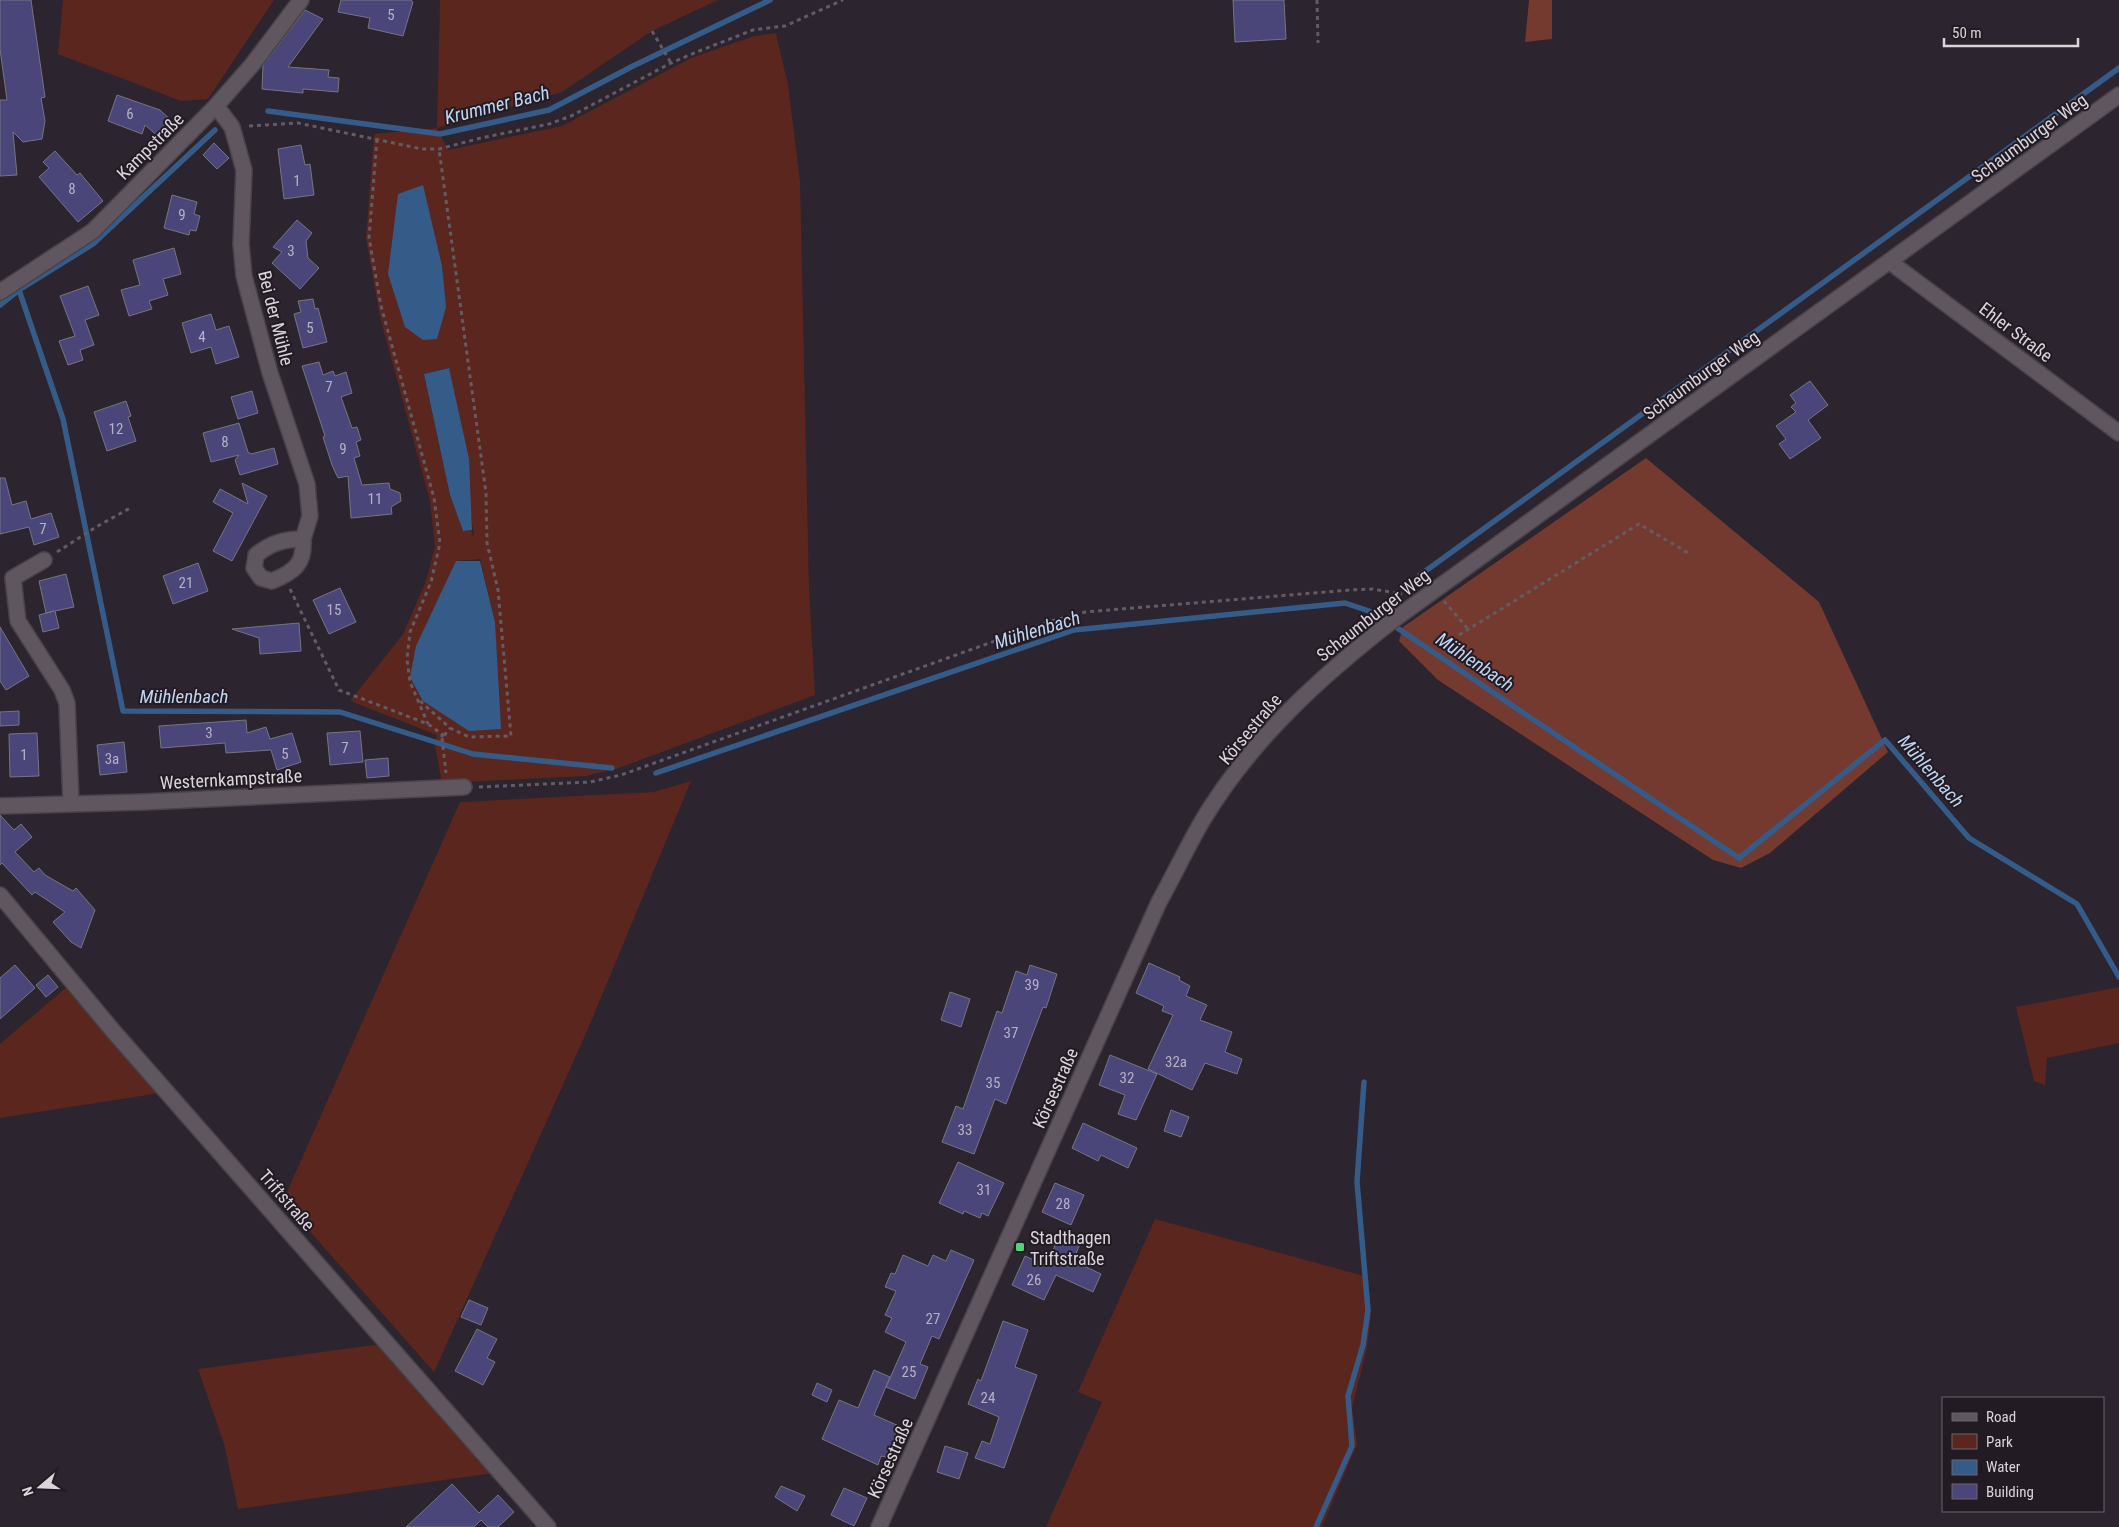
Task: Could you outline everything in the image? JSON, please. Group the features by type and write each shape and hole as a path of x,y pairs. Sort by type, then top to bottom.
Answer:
{"street":[{"name":"Kampstraße","path":"0,292 93,231 216,106 252,65 302,0"},
{"name":"Schaumburger Weg","path":"1308,690 1422,599 2119,95"},
{"name":"Bei der Mühle","path":"216,106 232,127 244,170 241,244 244,276 270,373 307,484 310,516 303,539 304,553 298,566 283,576"},
{"name":"Ehler Straße","path":"1890,262 2119,433"},
{"path":"283,576 272,580 261,578 254,568 256,556 265,548 285,539 303,539"},
{"path":"44,560 13,578 18,621 62,690 66,703 71,803"},
{"name":"Körsestraße","path":"879,1527 1159,902 1204,818 1254,749 1308,690"},
{"name":"Westernkampstraße","path":"0,806 143,802 456,788"},
{"name":"Triftstraße","path":"0,896 121,1040 548,1527"}],"path":[{"path":"232,127 298,124 422,149 439,149 480,138 549,124 571,116 671,63 753,30 785,26 843,0"},
{"path":"1317,0 1318,43"},
{"path":"652,31 671,63"},
{"path":"377,139 369,238 381,306 434,498 440,542 431,582 410,632 406,659 410,682 420,701 428,724"},
{"path":"420,701 450,728 469,737 511,736 498,590 487,543 486,494 439,149"},
{"path":"44,560 132,507"},
{"path":"1460,635 1639,524 1690,554"},
{"path":"283,576 339,690 428,724 442,734 442,750 456,788 590,782 621,775 1048,622 1085,612 1373,589 1422,599"},
{"path":"1435,590 1468,629"},
{"path":"442,738 450,728"}],"green space":[{"path":"63,0 274,0 208,99 181,101 58,54"},
{"path":"440,0 718,0 652,31 562,92 437,128"},
{"path":"776,33 788,85 800,181 809,589 815,695 619,768 586,776 442,783 435,746 437,735 350,701 403,634 426,581 435,546 430,501 380,317 366,238 374,134 437,128 448,150 562,126 691,58 754,36","holes":["448,368 474,535 473,536 471,530 463,531 450,495 424,374","480,559 495,622 456,561"]},
{"path":"691,781 588,1029 434,1372 283,1201 460,802 654,792"},
{"path":"68,986 160,1093 0,1118 0,1044"},
{"path":"2119,987 2119,1043 2047,1058 2045,1085 2034,1081 2016,1007"},
{"path":"1155,1219 1368,1277 1371,1315 1367,1348 1352,1408 1357,1444 1322,1527 1046,1527 1102,1402 1078,1392"},
{"path":"381,1344 494,1473 238,1509 224,1444 198,1369"}],"shaded area":[{"path":"1529,0 1552,0 1552,39 1525,42"},
{"path":"1646,458 1819,602 1888,752 1770,853 1741,868 1713,860 1438,680 1399,641 1403,627"}],"water":[{"path":"423,185 442,266 446,307 437,339 423,340 405,327 388,274 398,194"},
{"path":"449,368 469,459 472,530 463,531 450,495 424,374"},
{"path":"456,561 480,561 495,622 501,729 469,731 423,701 410,677 416,646"}],"building":[{"path":"0,0 31,0 45,97 41,98 45,121 42,139 23,142 13,132 17,175 0,176 0,100 7,100 0,49"},
{"path":"341,0 411,0 413,2 403,36 368,28 370,18 338,12"},
{"path":"1233,0 1284,0 1286,39 1235,42"},
{"path":"305,10 323,19 288,67 329,70 328,77 339,78 338,92 303,89 303,93 262,89 263,65"},
{"path":"117,95 160,110 174,123 160,138 145,125 142,134 108,121"},
{"path":"214,143 229,158 217,169 203,155"},
{"path":"301,145 305,165 310,164 314,195 284,199 278,149"},
{"path":"55,151 77,175 80,173 103,201 78,222 39,177 49,168 43,162"},
{"path":"172,195 197,202 194,214 200,216 196,231 190,230 189,235 164,228"},
{"path":"297,220 312,233 306,241 308,258 319,268 300,289 272,263 282,252 273,247"},
{"path":"174,248 181,274 163,279 168,295 149,301 152,309 129,316 121,290 140,285 133,260"},
{"path":"88,286 99,315 85,320 94,345 80,350 83,360 68,365 59,341 75,336 60,296"},
{"path":"313,299 315,309 318,308 327,342 303,348 294,314 301,312 298,301"},
{"path":"211,314 216,330 229,326 239,357 216,364 211,347 191,353 182,323"},
{"path":"319,362 323,375 333,371 335,376 346,372 352,393 341,397 352,428 357,427 361,440 356,442 360,456 354,458 362,485 389,483 390,489 400,493 401,501 391,507 392,514 351,518 348,476 338,478 332,465 323,437 325,436 302,366"},
{"path":"1810,381 1828,405 1808,420 1821,438 1790,459 1779,444 1786,439 1776,426 1796,412 1791,407 1796,403 1790,395"},
{"path":"252,391 258,413 238,419 231,397"},
{"path":"126,401 131,416 128,417 136,441 107,451 94,412"},
{"path":"239,423 248,452 251,454 274,448 278,464 240,475 235,460 239,455 211,462 203,433"},
{"path":"0,478 5,478 12,505 26,501 31,519 51,513 59,537 34,545 29,527 0,534"},
{"path":"242,483 267,496 232,561 213,551 233,513 213,502 220,489 248,504"},
{"path":"198,563 208,591 173,604 163,576"},
{"path":"66,574 74,607 55,611 59,628 43,632 39,615 54,611 46,613 39,581"},
{"path":"340,588 356,622 329,634 313,600"},
{"path":"299,623 301,651 260,654 259,638 232,629"},
{"path":"0,627 29,676 6,690 0,681"},
{"path":"19,711 19,725 0,726 0,712"},
{"path":"246,720 247,733 266,727 270,739 292,733 301,762 277,770 271,750 226,753 225,743 161,748 159,726"},
{"path":"360,731 363,762 330,765 327,733"},
{"path":"37,733 39,776 10,777 9,734"},
{"path":"124,742 127,772 100,775 97,745"},
{"path":"388,758 389,776 367,778 365,760"},
{"path":"0,815 14,830 21,824 32,837 15,852 34,872 39,868 45,875 73,891 76,888 95,910 81,948 71,942 53,922 65,912 35,892 32,895 2,863 0,865"},
{"path":"1149,963 1180,977 1179,980 1190,986 1186,996 1207,1005 1200,1020 1232,1032 1225,1052 1242,1059 1237,1074 1205,1063 1192,1090 1148,1069 1173,1015 1162,1011 1164,1006 1136,993"},
{"path":"15,965 35,988 0,1019 0,978"},
{"path":"1030,965 1057,974 1046,1008 1043,1007 1006,1104 995,1099 974,1154 942,1142 956,1106 963,1109 997,1011 1002,1013 1016,971 1027,975"},
{"path":"48,975 58,987 46,997 36,985"},
{"path":"950,992 970,999 961,1027 941,1020"},
{"path":"1110,1055 1157,1074 1136,1120 1118,1114 1125,1095 1099,1085"},
{"path":"1171,1110 1189,1117 1181,1137 1164,1131"},
{"path":"1083,1123 1137,1148 1128,1168 1101,1155 1098,1161 1072,1148"},
{"path":"958,1162 1004,1183 988,1216 982,1213 980,1218 964,1211 963,1214 939,1203"},
{"path":"1055,1183 1084,1195 1071,1225 1042,1212"},
{"path":"1059,1235 1080,1244 1073,1261 1101,1274 1093,1292 1056,1275 1044,1300 1012,1285 1025,1256 1047,1266"},
{"path":"951,1250 974,1260 939,1339 932,1336 920,1364 928,1367 915,1399 886,1387 906,1342 885,1332 892,1318 885,1315 896,1291 885,1287 891,1273 895,1274 903,1255 928,1266 933,1255 946,1261"},
{"path":"469,1300 488,1308 481,1325 461,1317"},
{"path":"1003,1321 1028,1330 1015,1367 1037,1375 1004,1468 975,1458 982,1441 990,1444 999,1417 968,1404 978,1379 981,1381"},
{"path":"477,1329 497,1339 487,1358 495,1362 483,1385 455,1371"},
{"path":"874,1370 890,1377 874,1415 899,1426 886,1457 881,1456 878,1465 822,1439 839,1400 858,1408"},
{"path":"817,1383 832,1390 827,1402 812,1395"},
{"path":"945,1446 968,1453 959,1479 937,1472"},
{"path":"452,1484 479,1513 498,1495 514,1512 498,1527 488,1527 481,1520 474,1527 406,1527"},
{"path":"781,1486 805,1496 797,1511 775,1497"},
{"path":"844,1488 867,1498 854,1526 831,1515"}],"waterway":[{"name":"Krummer Bach","path":"268,111 440,134 549,110 633,66 770,0"},
{"path":"1420,575 2119,68"},
{"name":"Krummer Bach","path":"0,305 19,290 93,244 215,130"},
{"name":"Mühlenbach","path":"19,290 63,419 123,711 340,712 473,754 612,768"},
{"name":"Mühlenbach","path":"656,773 1074,630 1345,603 1375,613 1739,858 1885,740 1969,838 2077,904 2119,977"},
{"path":"1316,1527 1352,1446 1348,1396 1363,1345 1368,1310 1357,1182 1364,1082"}],"place":[{"name":"Stadthagen Triftstraße","path":"1020,1247"}]}
